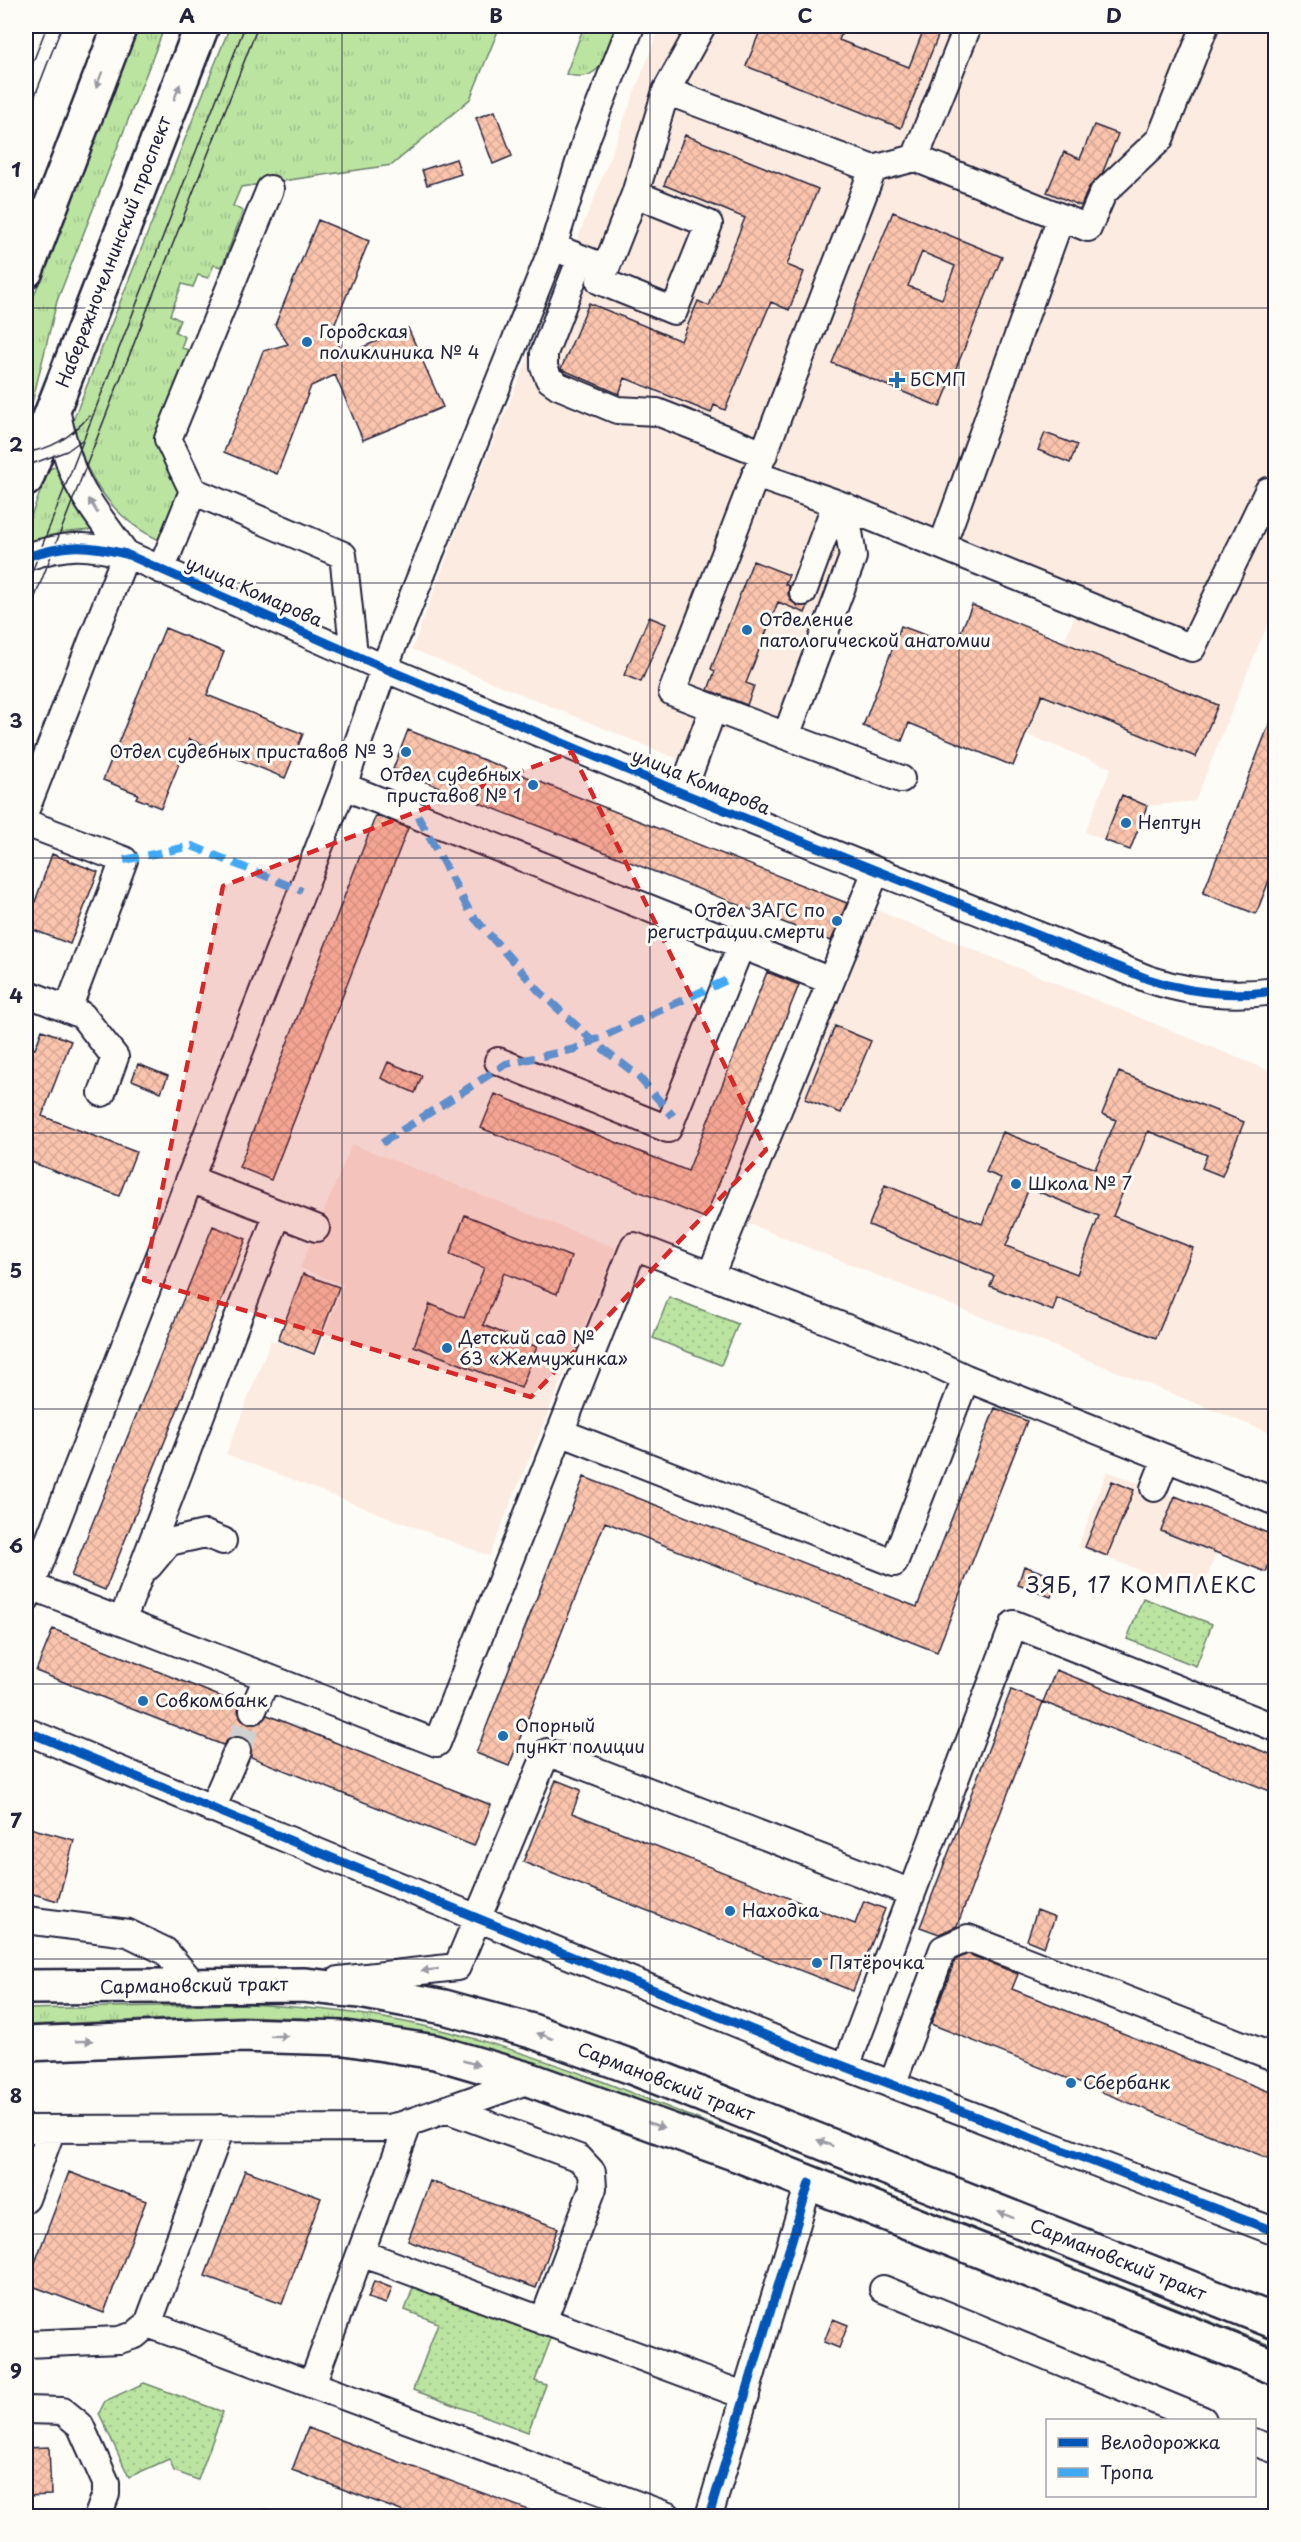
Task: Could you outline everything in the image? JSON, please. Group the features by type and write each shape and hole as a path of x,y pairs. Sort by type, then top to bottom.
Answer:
{"main road":[{"path":"26,271 120,26"},
{"name":"Набережночелнинский проспект","path":"26,479 202,26"},
{"path":"26,237 49,210"},
{"name":"Сармановский тракт","path":"26,1987 303,1985 360,1991 444,2007 532,2031 629,2066 1275,2322"},
{"path":"26,2044 241,2035 345,2038 435,2052 529,2080 739,2155 1275,2368"}],"street":[{"path":"631,26 587,137 553,247 384,668 342,786 190,1179 27,1587 122,1621 437,1743 634,1246 919,1356 966,1378 1275,1502"},
{"path":"635,194 709,224 674,311 600,281 635,194 666,91 702,26"},
{"path":"915,158 968,26"},
{"path":"666,91 873,169 915,158 1088,228 1103,193 1160,139 1205,26"},
{"path":"873,169 672,692 901,779"},
{"path":"270,189 168,439 193,491 343,555 354,654"},
{"path":"942,546 1061,217"},
{"path":"553,247 606,268"},
{"path":"581,258 544,353 544,367 549,379 559,386 617,410 657,412 841,505 1192,648 1268,491"},
{"path":"26,809 126,554 72,468 62,441 55,403"},
{"path":"161,570 193,491"},
{"path":"803,592 841,505"},
{"path":"786,736 854,557 841,505"},
{"name":"улица Комарова","path":"26,557 69,546 105,549 126,554 384,668 682,792 1163,984 1221,994 1275,992"},
{"path":"682,792 713,709"},
{"path":"342,786 831,981"},
{"path":"26,823 123,860 68,1009"},
{"path":"711,1274 876,871"},
{"path":"498,1061 668,1129 741,945"},
{"path":"26,993 82,1015 115,1057 102,1093"},
{"path":"190,1179 316,1228"},
{"path":"122,1621 278,1213"},
{"path":"560,1432 894,1563 966,1378"},
{"path":"1154,1488 1166,1458"},
{"path":"138,1580 168,1542 206,1534 223,1541"},
{"path":"846,2067 1014,1624 1275,1728"},
{"path":"253,1710 267,1677"},
{"path":"26,1731 477,1918 846,2067 1275,2232"},
{"path":"212,1809 237,1751"},
{"path":"303,1985 457,1967 547,1752 912,1893"},
{"path":"26,1920 128,1933 165,1951 196,1987"},
{"path":"892,2085 943,1949 968,1938 1275,2058"},
{"path":"26,2129 388,2128 529,2080"},
{"path":"446,2109 579,2158 592,2172 592,2188 543,2321"},
{"path":"312,2384 409,2122"},
{"path":"26,2344 119,2340 135,2335 148,2324 221,2128"},
{"path":"26,2199 52,2129"},
{"path":"710,2516 809,2183"},
{"path":"361,2253 746,2396"},
{"path":"882,2289 1198,2419"},
{"path":"148,2324 668,2517"},
{"path":"26,2410 63,2411 80,2425 106,2483 106,2494 98,2517"},
{"path":"1256,2443 1275,2450"}],"highlighted area":[{"path":"572,752 766,1150 531,1397 144,1280 223,886"}],"shaded area":[{"name":"БСМП","path":"660,26 1275,26 1275,610 1195,801 1147,806 1122,796 1104,840 1085,832 1111,768 1028,735 1077,609 854,520 790,743 736,727 719,734 710,744 702,769 412,649 466,507 592,204"},
{"name":"Школа № 7","path":"869,907 1275,1073 1275,1435 742,1221"},
{"name":"Детский сад № 63 «Жемчужинка»","path":"352,1144 616,1248 489,1556 226,1454 271,1340 316,1356 343,1285 300,1268"},
{"path":"1107,1471 1275,1536 1275,1548 1266,1572 1216,1553 1201,1593 1078,1547"},
{"path":"265,2507 291,2516 262,2516"}],"green space":[{"path":"139,26 165,26 57,301 32,403 26,418 26,316"},
{"path":"230,26 500,26 470,99 392,165 241,187 233,206 243,211 222,267 214,265 208,278 198,275 193,287 182,284 170,315 180,320 175,332 185,337 181,348 189,350 154,439 184,499 162,541 129,521 103,493 84,460 72,423"},
{"path":"584,26 617,26 606,56 595,71 588,75 566,74"},
{"path":"61,465 96,530 60,533 26,545 26,529 49,469"},
{"path":"669,1297 738,1324 721,1365 653,1338"},
{"path":"1143,1598 1212,1624 1196,1666 1127,1639"},
{"path":"248,2004 337,2011 417,2024 551,2063 1275,2347 1275,2358 379,2028 302,2018 242,2016 26,2025 26,2009"},
{"path":"414,2285 552,2336 535,2381 546,2385 528,2432 413,2390 438,2323 405,2310"},
{"path":"144,2383 223,2412 198,2480 174,2471 169,2459 129,2477 99,2413 105,2401"}],"building":[{"path":"762,26 845,26 839,40 909,67 925,26 942,26 901,128 746,66"},
{"path":"495,111 512,156 493,164 476,118"},
{"path":"1094,125 1118,134 1102,174 1089,187 1081,206 1047,192 1064,152 1080,159"},
{"path":"685,135 818,189 787,265 804,272 789,310 771,302 725,410 714,405 711,413 625,378 619,394 561,369 589,303 681,341 698,301 709,306 745,218 664,185"},
{"path":"456,159 461,174 427,185 422,170"},
{"path":"893,212 1002,257 940,407 832,363","holes":["922,252 955,266 942,299 908,286"]},
{"name":"Городская поликлиника № 4","path":"318,220 369,241 332,331 344,355 408,328 443,407 363,440 335,375 311,386 277,474 224,452 263,351 288,344 275,325"},
{"path":"1045,433 1077,445 1070,463 1038,450"},
{"name":"Отделение патологической анатомии","path":"753,561 789,575 785,584 789,586 788,594 791,601 798,606 808,606 805,613 778,602 746,683 754,686 747,705 708,690 715,671 711,669"},
{"path":"972,605 1218,705 1196,757 1042,695 1013,766 909,723 902,741 863,726 901,626 955,646"},
{"path":"649,617 666,624 641,682 624,675"},
{"path":"165,628 224,652 207,695 303,734 285,778 189,739 161,808 136,798 138,794 103,780"},
{"path":"1274,712 1275,865 1256,914 1203,893"},
{"path":"408,730 847,903 831,941 393,769"},
{"name":"Нептун","path":"1122,795 1147,806 1130,850 1104,840"},
{"path":"376,815 408,828 271,1180 239,1167"},
{"path":"52,854 98,872 70,944 26,927"},
{"path":"767,972 799,985 705,1218 481,1128 495,1094 688,1171"},
{"path":"835,1026 871,1041 841,1113 805,1099"},
{"path":"42,1030 71,1041 42,1116 136,1152 119,1196 26,1160 26,1046 35,1049"},
{"path":"388,1062 422,1076 415,1093 381,1078"},
{"path":"138,1064 168,1076 161,1092 132,1080"},
{"path":"1119,1072 1244,1122 1222,1176 1202,1168 1207,1155 1148,1131 1113,1216 1193,1248 1156,1338 1057,1298 1053,1311 990,1286 994,1276 869,1225 885,1185 982,1224 1001,1178 986,1172 1003,1132 1095,1169 1116,1120 1102,1114","holes":["1029,1188 1099,1216 1077,1274 1006,1246"]},
{"path":"465,1215 571,1257 557,1294 504,1273 483,1325 537,1347 521,1388 414,1346 430,1304 464,1318 484,1268 450,1254"},
{"path":"213,1226 246,1239 105,1590 71,1576"},
{"path":"303,1274 339,1287 314,1354 278,1340"},
{"path":"995,1408 1027,1421 937,1652 605,1522 509,1766 476,1753 584,1477 917,1607"},
{"path":"1112,1481 1134,1490 1107,1556 1085,1547"},
{"path":"1175,1496 1275,1536 1275,1548 1266,1572 1161,1531"},
{"path":"1024,1566 1058,1578 1051,1597 1018,1585"},
{"path":"53,1629 239,1704 238,1711 241,1718 248,1724 261,1722 267,1715 491,1805 474,1846 251,1757 249,1743 242,1737 229,1739 223,1745 36,1671"},
{"path":"1056,1670 1275,1756 1275,1793 1043,1702"},
{"path":"1011,1690 1043,1702 957,1926 939,1934 920,1927"},
{"path":"556,1780 581,1790 572,1813 855,1924 864,1901 885,1909 853,1991 523,1862"},
{"path":"26,1827 74,1840 58,1901 26,1892"},
{"path":"1037,1910 1055,1917 1044,1947 1027,1940"},
{"path":"968,1954 1018,1974 1012,1989 1275,2094 1275,2161 931,2024 955,1960"},
{"path":"245,2170 321,2198 282,2304 205,2276"},
{"path":"69,2172 146,2201 104,2313 27,2284"},
{"path":"430,2181 558,2228 536,2288 408,2241"},
{"path":"374,2281 392,2288 386,2304 368,2298"},
{"path":"833,2319 848,2325 839,2348 824,2342"},
{"path":"308,2428 542,2515 542,2517 417,2517 292,2470"},
{"path":"49,2447 51,2495 26,2496 26,2448"}],"tunnel":[{"path":"237,1751 253,1710"}],"tram line":[{"path":"26,80 47,26"},
{"path":"26,119 62,26"},
{"path":"26,587 245,26"},
{"path":"26,620 258,26"},
{"path":"26,452 35,451 60,441 76,430 89,416"},
{"path":"26,466 67,451 82,440"}],"marked path":[{"path":"418,816 471,914 539,991 593,1041 637,1075 673,1116"},
{"path":"124,860 192,846 302,891"},
{"path":"382,1143 506,1064 575,1049 727,980"}],"cycle path":[{"path":"26,557 76,547 98,548 126,554 384,668 682,793 1148,979 1195,991 1227,994 1276,991"},
{"path":"26,1731 802,2050 1276,2232"},
{"path":"709,2516 809,2183"}],"place":[{"name":"Городская поликлиника № 4","path":"307,342"},
{"name":"БСМП","path":"897,380"},
{"name":"Отделение патологической анатомии","path":"747,630"},
{"name":"Отдел судебных приставов № 3","path":"406,752"},
{"name":"Отдел судебных приставов № 1","path":"533,785"},
{"name":"Нептун","path":"1126,823"},
{"name":"Отдел ЗАГС по регистрации смерти","path":"837,921"},
{"name":"Школа № 7","path":"1016,1184"},
{"name":"Детский сад № 63 «Жемчужинка»","path":"447,1348"},
{"name":"Совкомбанк","path":"143,1701"},
{"name":"Опорный пункт полиции","path":"503,1736"},
{"name":"Находка","path":"730,1911"},
{"name":"Пятёрочка","path":"817,1963"},
{"name":"Сбербанк","path":"1071,2083"}],"district":[{"name":"ЗЯБ, 17 КОМПЛЕКС","path":"1142,1586"}]}
